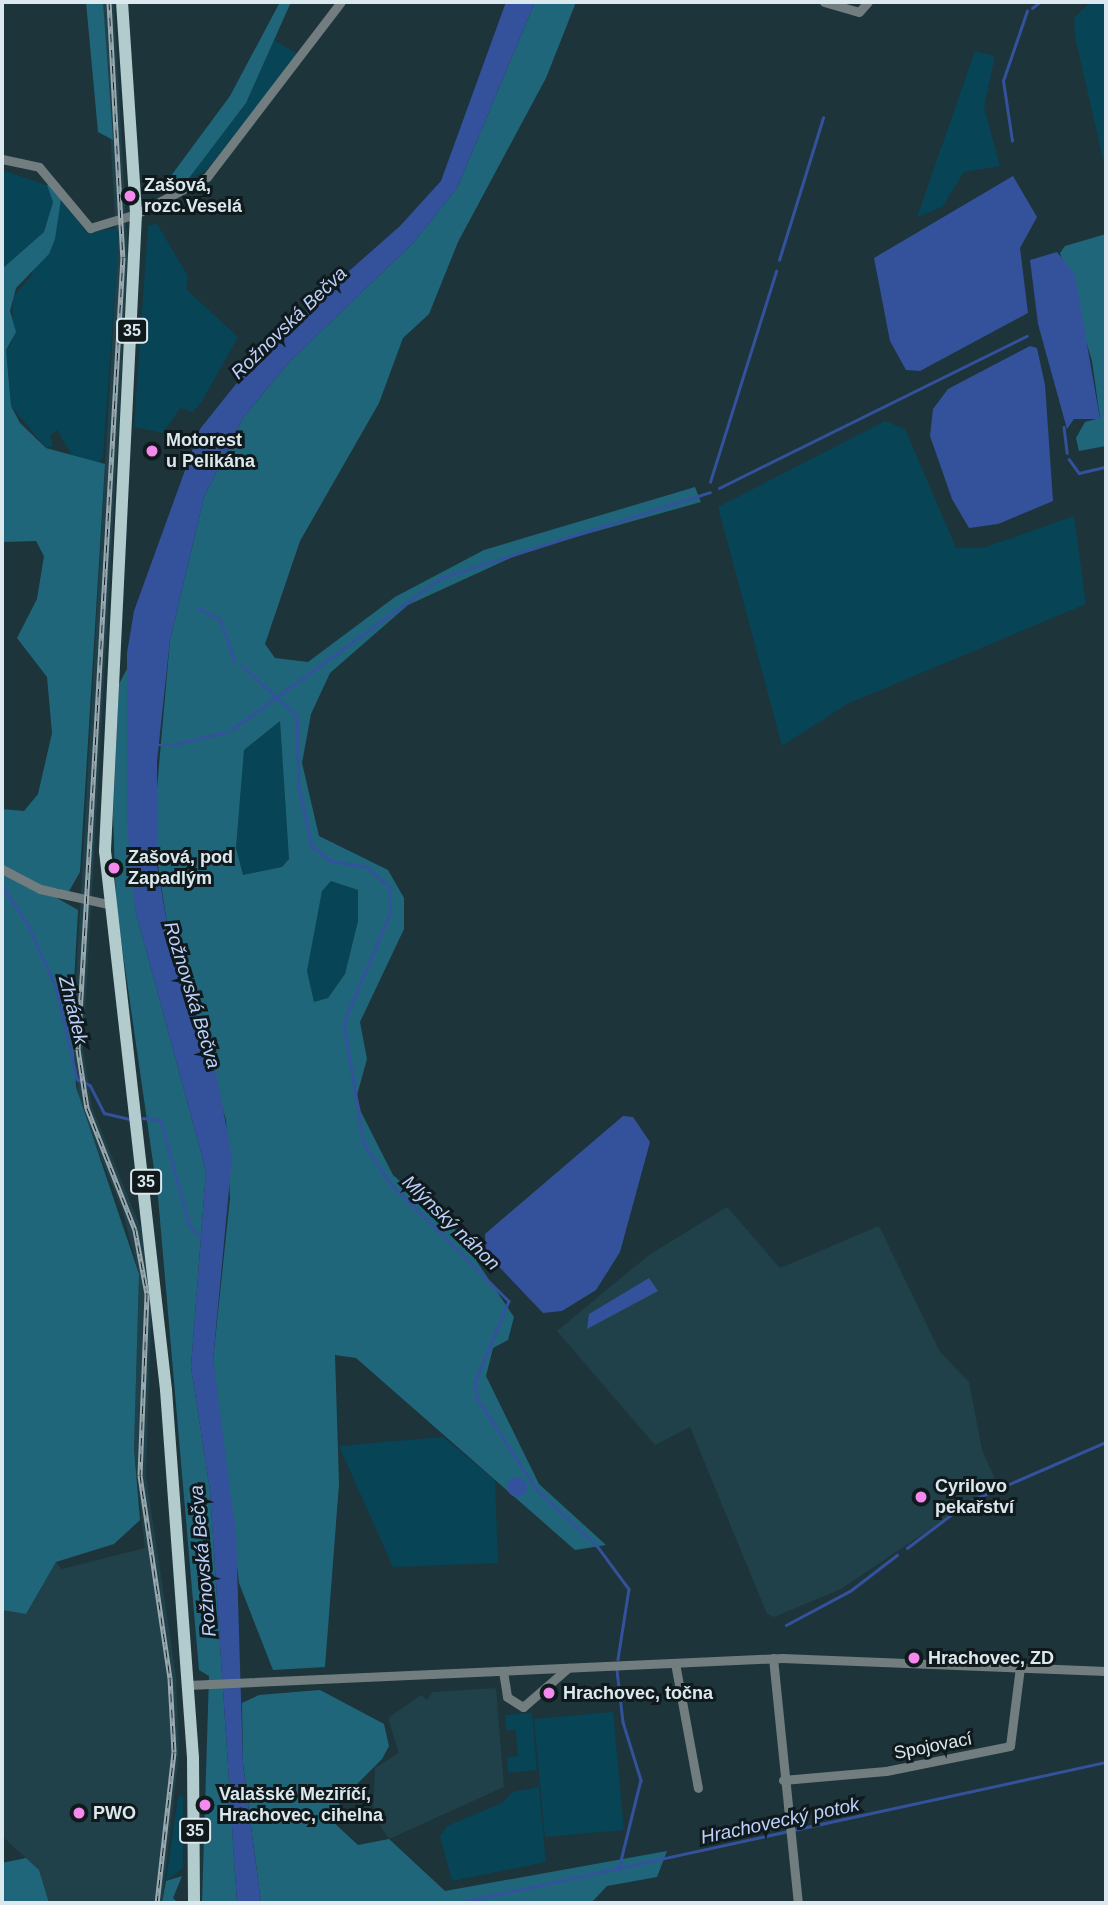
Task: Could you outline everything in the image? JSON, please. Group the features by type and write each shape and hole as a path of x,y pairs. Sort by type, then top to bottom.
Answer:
{"main road":[{"name":"35","path":"122,2 136,214 106,749 108,904 150,1216 188,1685 194,1903"}],"street":[{"path":"2,159 38,167 90,228 136,214 207,177 341,2"},
{"path":"824,2 859,12 868,2"},
{"path":"2,869 40,889 108,904"},
{"path":"188,1685 773,1658 1106,1671"},
{"path":"773,1658 787,1838 798,1903"},
{"path":"675,1663 698,1788"},
{"name":"Spojovací","path":"783,1780 886,1771 1010,1746 1020,1667"},
{"path":"503,1671 507,1697 523,1707 568,1668"}],"shaded area":[{"path":"86,2 103,2 113,140 98,132"},
{"path":"103,2 114,2 128,258 83,1049 92,1107 141,1229 152,1293 146,1475 176,1677 179,1752 162,1903 49,1903 39,1870 2,1836 2,1610 26,1614 56,1562 62,1569 145,1548 134,1449 139,1273 122,1209 81,1109 72,1049 117,257"},
{"path":"280,2 291,2 246,103 186,182 159,192 230,96"},
{"path":"535,2 576,2 546,78 458,242 429,314 403,338 379,403 300,541 265,644 275,658 308,662 395,597 484,550 695,487 701,502 526,551 408,605 330,673 311,714 302,763 319,836 388,870 404,898 404,929 360,1022 367,1059 357,1095 361,1112 393,1175 455,1229 514,1317 508,1340 493,1348 486,1376 539,1484 606,1545 575,1550 356,1358 335,1355 339,1484 325,1667 273,1670 239,1583 213,1360 230,1198 226,1120 169,935 153,834 170,640 204,497 243,418 289,362 413,243 457,188","holes":["280,721 289,859 282,867 243,875 236,848 244,750","331,881 358,890 358,921 345,974 328,998 314,1002 307,971 322,891"]},
{"path":"1090,2 1106,2 1106,172 1075,37 1074,18"},
{"path":"274,40 298,54 207,170 186,182 246,103"},
{"path":"975,51 995,56 984,107 1000,166 964,172 942,207 917,217"},
{"path":"2,170 47,185 53,201 44,232 2,269"},
{"path":"54,184 61,199 55,239 49,254 16,288 10,311 16,332 6,350 11,406 20,423 46,448 105,464 80,872 68,893 57,888 57,898 78,910 72,1019 76,1087 139,1274 134,1449 140,1520 114,1544 56,1562 26,1614 2,1610 2,809 24,811 38,794 52,733 47,677 17,638 37,599 44,556 36,541 2,542 2,269 44,232 53,202 47,185"},
{"path":"61,199 87,233 115,228 119,234 103,457 96,466 72,455 57,430 50,436 53,446 46,448 11,406 6,350 12,342 13,297 32,275"},
{"path":"157,224 188,276 186,289 238,337 202,401 193,412 180,408 163,433 134,427 148,225"},
{"path":"1106,234 1106,446 1079,451 1076,438 1085,422 1100,418 1092,361 1060,253 1065,246"},
{"path":"885,421 905,429 956,548 983,548 1074,516 1086,604 847,704 782,746 718,507"},
{"path":"127,669 135,909 206,1171 191,1367 210,1491 237,1903 202,1903 209,1676 199,1670 158,1197 116,905 113,815 119,684"},
{"path":"280,721 289,859 282,867 243,875 236,848 244,750"},
{"path":"331,881 358,890 358,921 345,974 328,998 314,1003 307,971 322,891"},
{"path":"727,1207 780,1268 879,1226 940,1352 969,1382 982,1450 997,1484 841,1589 774,1617 767,1614 690,1427 655,1445 557,1331 649,1255"},
{"path":"443,1437 495,1480 498,1563 393,1567 339,1446"},
{"path":"496,1688 504,1787 389,1839 373,1815 375,1768 399,1753 388,1718 421,1695 427,1700 433,1692"},
{"path":"320,1690 384,1724 389,1746 382,1759 341,1800 332,1821 358,1845 389,1839 445,1891 667,1851 657,1877 607,1886 591,1903 261,1903 243,1764 242,1703 259,1695"},
{"path":"613,1712 624,1830 545,1837 534,1719"},
{"path":"532,1713 537,1770 508,1773 507,1757 518,1756 516,1730 506,1730 505,1715"},
{"path":"539,1787 546,1862 452,1881 440,1836 447,1826 502,1803 513,1792"},
{"path":"183,1795 183,1868 166,1881 178,1797"},
{"path":"26,1858 39,1870 49,1903 2,1903 2,1863"},
{"path":"182,1876 173,1898 178,1903 162,1903 166,1881"}],"water":[{"path":"506,2 535,2 457,188 413,243 289,362 243,418 204,497 170,640 157,761 157,865 169,935 217,1077 232,1157 213,1360 236,1533 243,1765 261,1903 237,1903 210,1491 191,1367 206,1171 135,909 127,824 127,653 134,611 200,429 272,339 400,226 441,181"},
{"path":"1013,176 1037,217 1020,248 1028,313 920,371 906,370 890,341 874,258"},
{"path":"1057,252 1075,275 1100,419 1074,419 1067,429 1038,324 1030,260"},
{"path":"1030,346 1037,348 1045,385 1053,501 998,524 969,528 952,499 930,436 933,409 948,389"},
{"path":"623,1116 633,1117 650,1142 620,1252 596,1290 562,1311 543,1313 486,1253 485,1234"},
{"path":"649,1278 658,1291 587,1329 589,1314"},
{"path":"517,1477 524,1480 527,1487 524,1494 517,1497 510,1494 507,1487 510,1480"}],"waterway":[{"path":"1032,8 1040,2"},
{"path":"1012,141 1003,81 1027,11"},
{"path":"779,260 823,118"},
{"path":"710,482 776,271"},
{"path":"719,488 1026,336"},
{"path":"1064,427 1067,453"},
{"path":"1069,459 1079,473 1106,467"},
{"path":"231,730 441,578 710,492"},
{"name":"Mlýnský náhon","path":"197,607 220,619 235,661"},
{"name":"Mlýnský náhon","path":"242,665 297,716 299,787 312,846 331,861 367,867 390,887 391,912 344,1023 364,1144 391,1184 509,1301 475,1383 477,1398 537,1490 598,1547 629,1589 618,1659"},
{"path":"172,745 226,732"},
{"path":"158,745 168,745"},
{"name":"Zhrádek","path":"2,886 28,924 57,990 77,1079 90,1085 104,1113 130,1119"},
{"name":"Zhrádek","path":"143,1118 161,1120 189,1224 203,1240"},
{"path":"907,1548 968,1502 1106,1442"},
{"path":"786,1625 850,1591 897,1555"},
{"name":"Mlýnský náhon","path":"617,1670 623,1722 641,1780 619,1869"},
{"name":"Hrachovecký potok","path":"458,1903 1106,1762"}],"railway":[{"path":"109,2 123,257 78,1049 87,1108 135,1230 147,1294 140,1475 170,1678 174,1752 157,1903"}],"place":[{"name":"Zašová, rozc.Veselá","path":"130,196"},
{"name":"Motorest u Pelikána","path":"152,451"},
{"name":"Zašová, pod Zapadlým","path":"114,868"},
{"name":"Cyrilovo pekařství","path":"921,1497"},
{"name":"Hrachovec, ZD","path":"914,1658"},
{"name":"Hrachovec, točna","path":"549,1693"},
{"name":"Valašské Meziříčí, Hrachovec, cihelna","path":"205,1805"},
{"name":"PWO","path":"79,1813"}],"water label":[{"name":"Rožnovská Bečva","path":"289,323"},
{"name":"Rožnovská Bečva","path":"192,995"},
{"name":"Rožnovská Bečva","path":"203,1561"}]}
